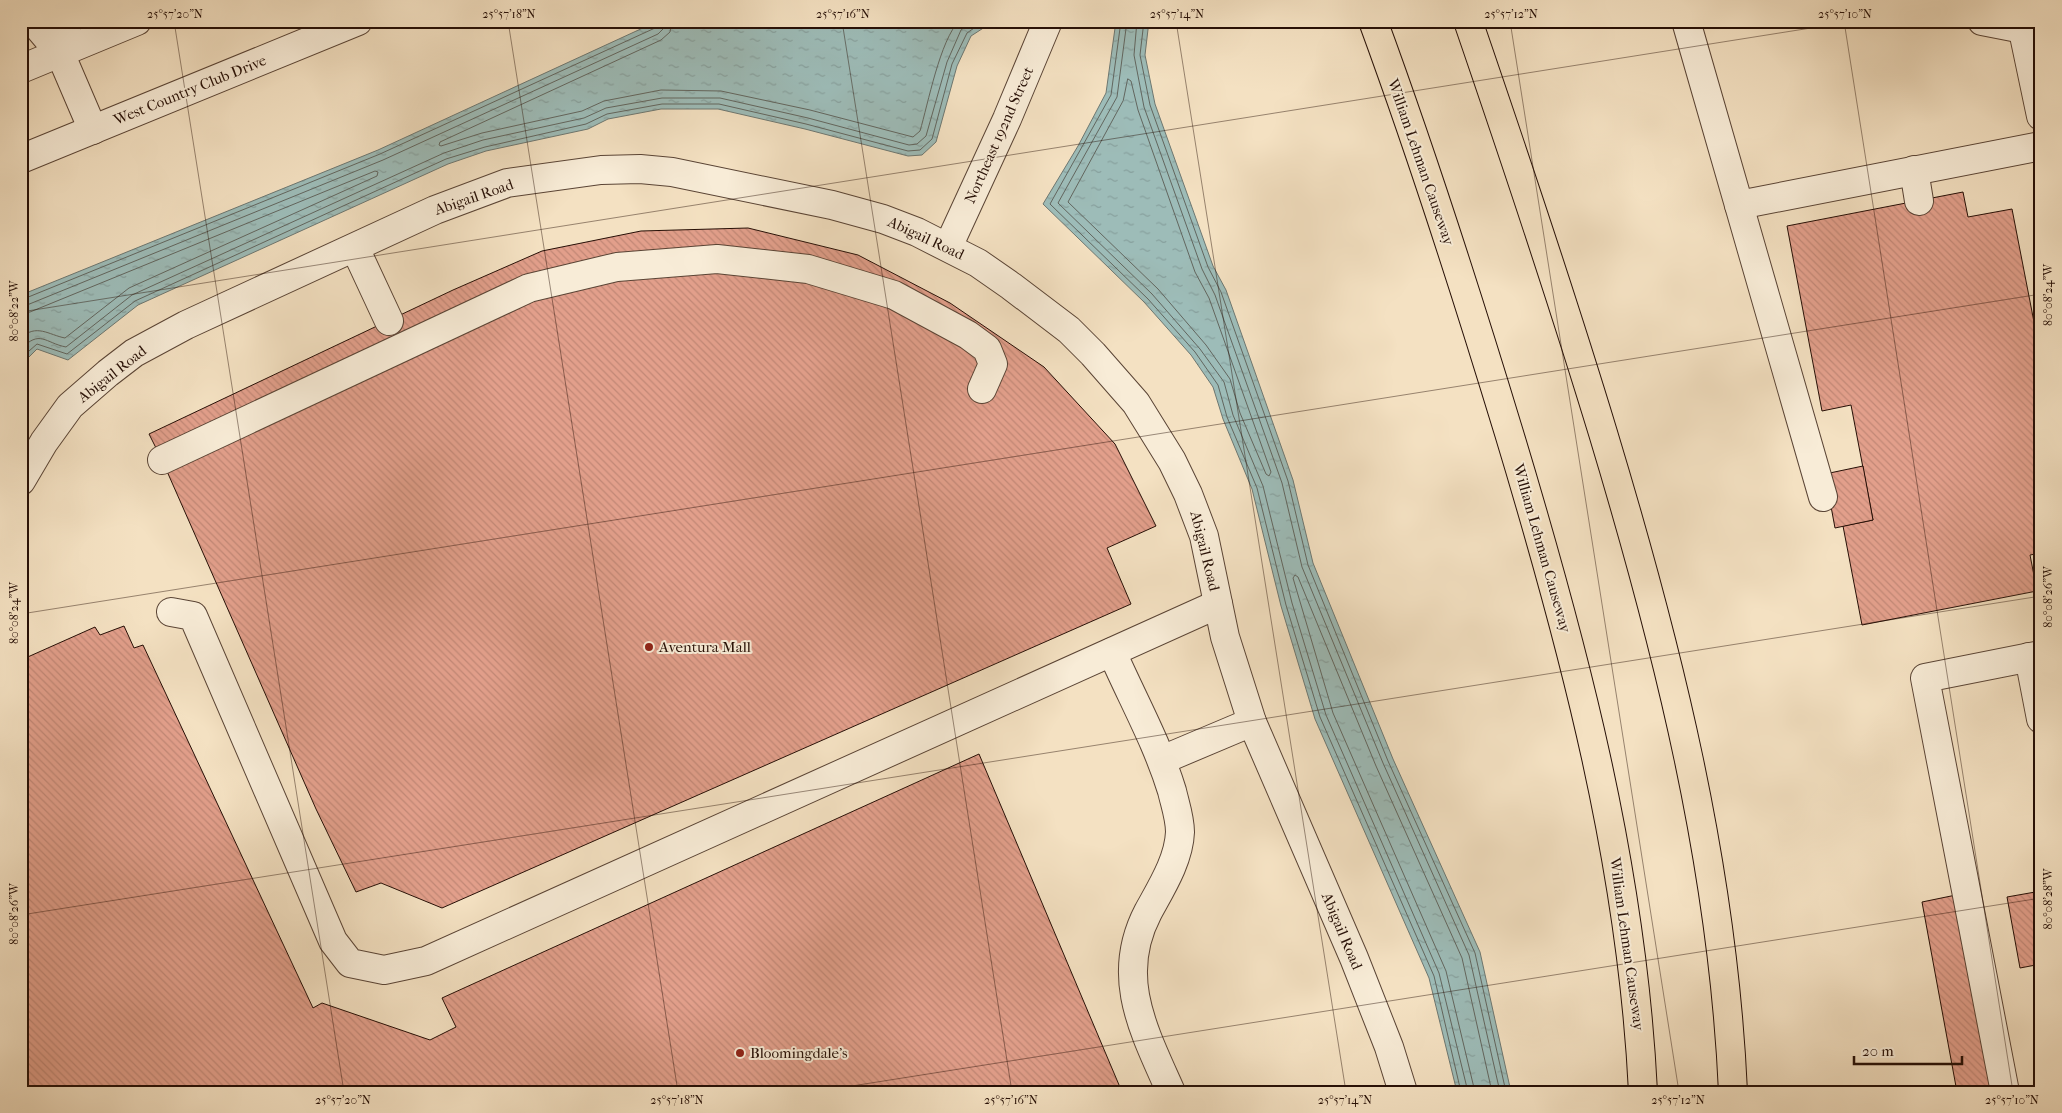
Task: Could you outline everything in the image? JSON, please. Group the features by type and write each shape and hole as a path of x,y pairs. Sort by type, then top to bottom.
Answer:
{"highway":[{"name":"William Lehman Causeway","path":"1372,21 1476,324 1573,656 1600,769 1622,892 1639,1019 1643,1092"},
{"path":"1468,21 1583,365 1635,538 1667,659 1694,780 1716,906 1730,1027 1733,1092"}],"street":[{"path":"33,21 60,53 92,130"},
{"path":"60,53 68,21"},
{"path":"21,69 137,21"},
{"name":"West Country Club Drive","path":"21,159 358,21"},
{"name":"Northeast 192nd Street","path":"948,247 1007,119 1048,21"},
{"path":"1686,21 1823,497"},
{"path":"1982,21 2022,25 2041,116"},
{"path":"1739,205 2041,146"},
{"name":"Abigail Road","path":"21,480 44,442 70,406 134,353 186,325 452,202 507,183 611,170 672,172 823,203 882,218 948,247 978,263 1068,330 1093,354 1136,403 1172,461 1194,508 1212,568 1225,637 1252,722 1354,958 1389,1047 1403,1092"},
{"path":"1914,170 1919,201"},
{"path":"355,248 389,321"},
{"path":"162,460 529,288 617,267 717,259 808,270 894,296 968,335 987,349 993,364 982,389"},
{"path":"171,612 194,616 333,941 350,962 384,970 426,962 1218,604"},
{"path":"1112,652 1162,760 1178,814 1180,831 1178,848 1170,869 1140,927 1133,954 1132,972 1134,996 1141,1022 1171,1092"},
{"path":"2005,1092 1925,678 2035,656 2041,719"},
{"path":"1162,760 1252,722"}],"water":[{"path":"658,21 990,21 988,25 971,36 957,66 936,142 922,155 908,156 718,109 661,109 608,119 588,129 486,151 448,164 138,305 68,360 37,349 21,365 21,295 378,150"},
{"path":"1116,21 1149,21 1145,55 1155,104 1213,266 1226,290 1293,480 1313,563 1393,759 1480,952 1511,1092 1457,1092 1429,978 1315,719 1281,606 1252,489 1223,419 1213,387 1191,355 1144,302 1043,204 1078,146 1106,93"}],"building":[{"path":"1963,192 1968,217 2012,209 2041,358 2041,553 2030,555 2037,591 1862,625 1843,526 1873,520 1851,405 1822,411 1787,226"},
{"path":"748,228 858,255 950,303 1044,367 1115,444 1156,526 1107,548 1131,604 442,908 381,883 356,892 316,809 149,434 453,290 542,251 641,231"},
{"path":"1863,466 1873,520 1835,528 1825,474"},
{"path":"124,626 134,648 143,645 313,1008 322,1003 430,1040 456,1027 442,998 979,754 1122,1092 21,1092 21,660 95,627 100,635"},
{"path":"2041,891 2041,964 2020,968 2007,897"},
{"path":"1956,895 1992,1089 1977,1092 1957,1092 1922,902"}],"place":[{"name":"Aventura Mall","path":"649,647"},
{"name":"Bloomingdale's","path":"740,1053"}]}
